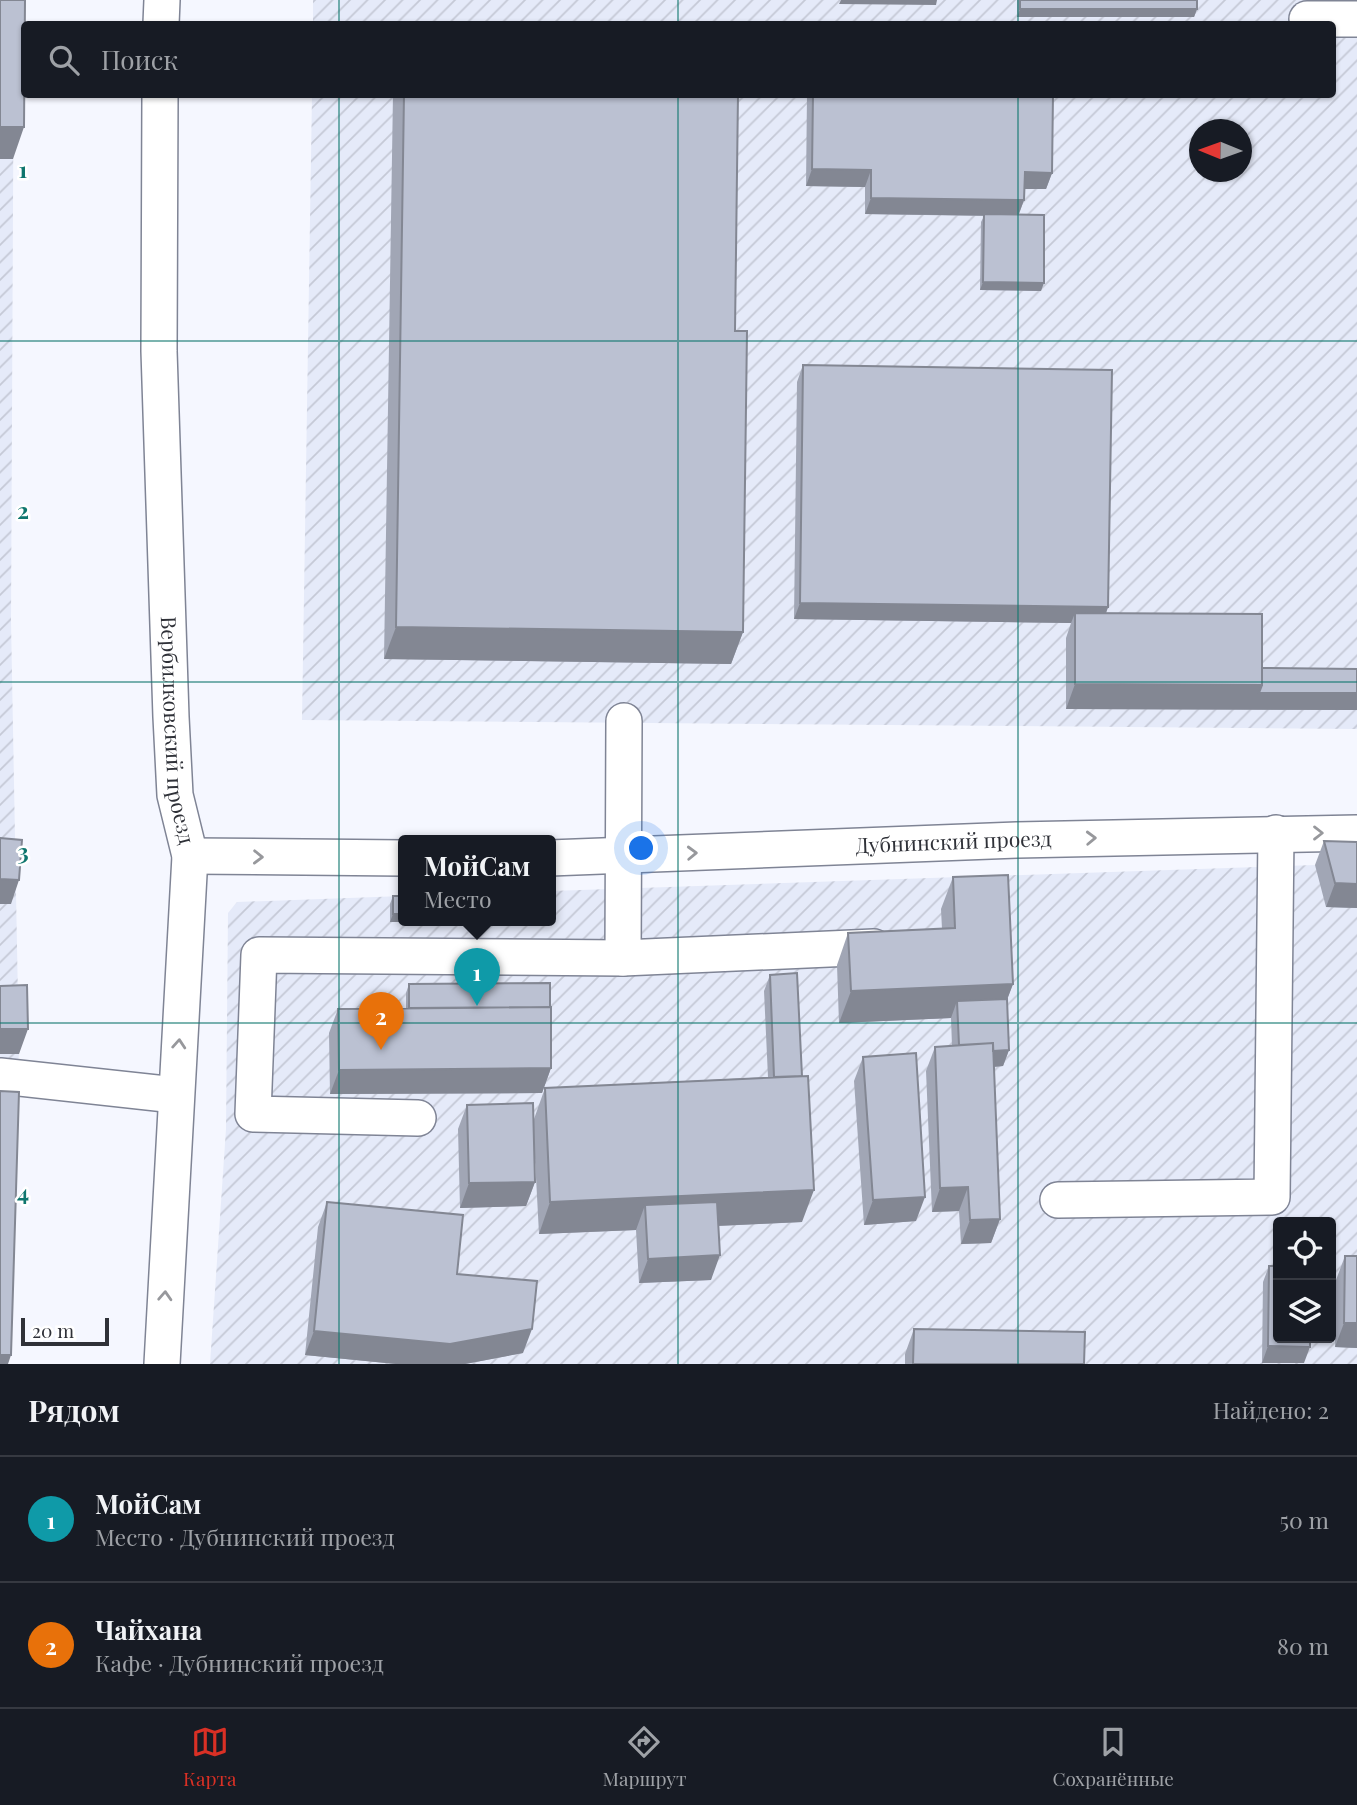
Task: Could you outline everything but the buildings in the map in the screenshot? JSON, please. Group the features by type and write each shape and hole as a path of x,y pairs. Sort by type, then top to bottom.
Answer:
{"street":[{"path":"161,21 162,0"},
{"path":"1307,19 1357,19"},
{"name":"Вербилковский проезд","path":"160,98 159,351 171,717 175,795 190,856 162,1364"},
{"path":"623,958 624,721"},
{"path":"1058,1200 1272,1197 1276,832"},
{"name":"Дубнинский проезд","path":"556,858 1276,832 1357,833"},
{"path":"190,856 398,858"},
{"path":"418,1118 253,1114 259,955 623,958 874,947"},
{"path":"0,1076 175,1095"}],"shaded area":[{"path":"0,0 14,0 11,621 19,1054 13,1108 0,1364"},
{"path":"313,0 1357,0 1357,729 302,720 312,98 1336,98 1336,21 313,21"},
{"path":"1357,865 1357,1364 210,1364 226,1129 228,913 237,902 398,896 398,926 556,926 556,891"}],"place":[{"name":"МойСам","path":"477,1006"},
{"name":"Чайхана","path":"381,1050"}]}
